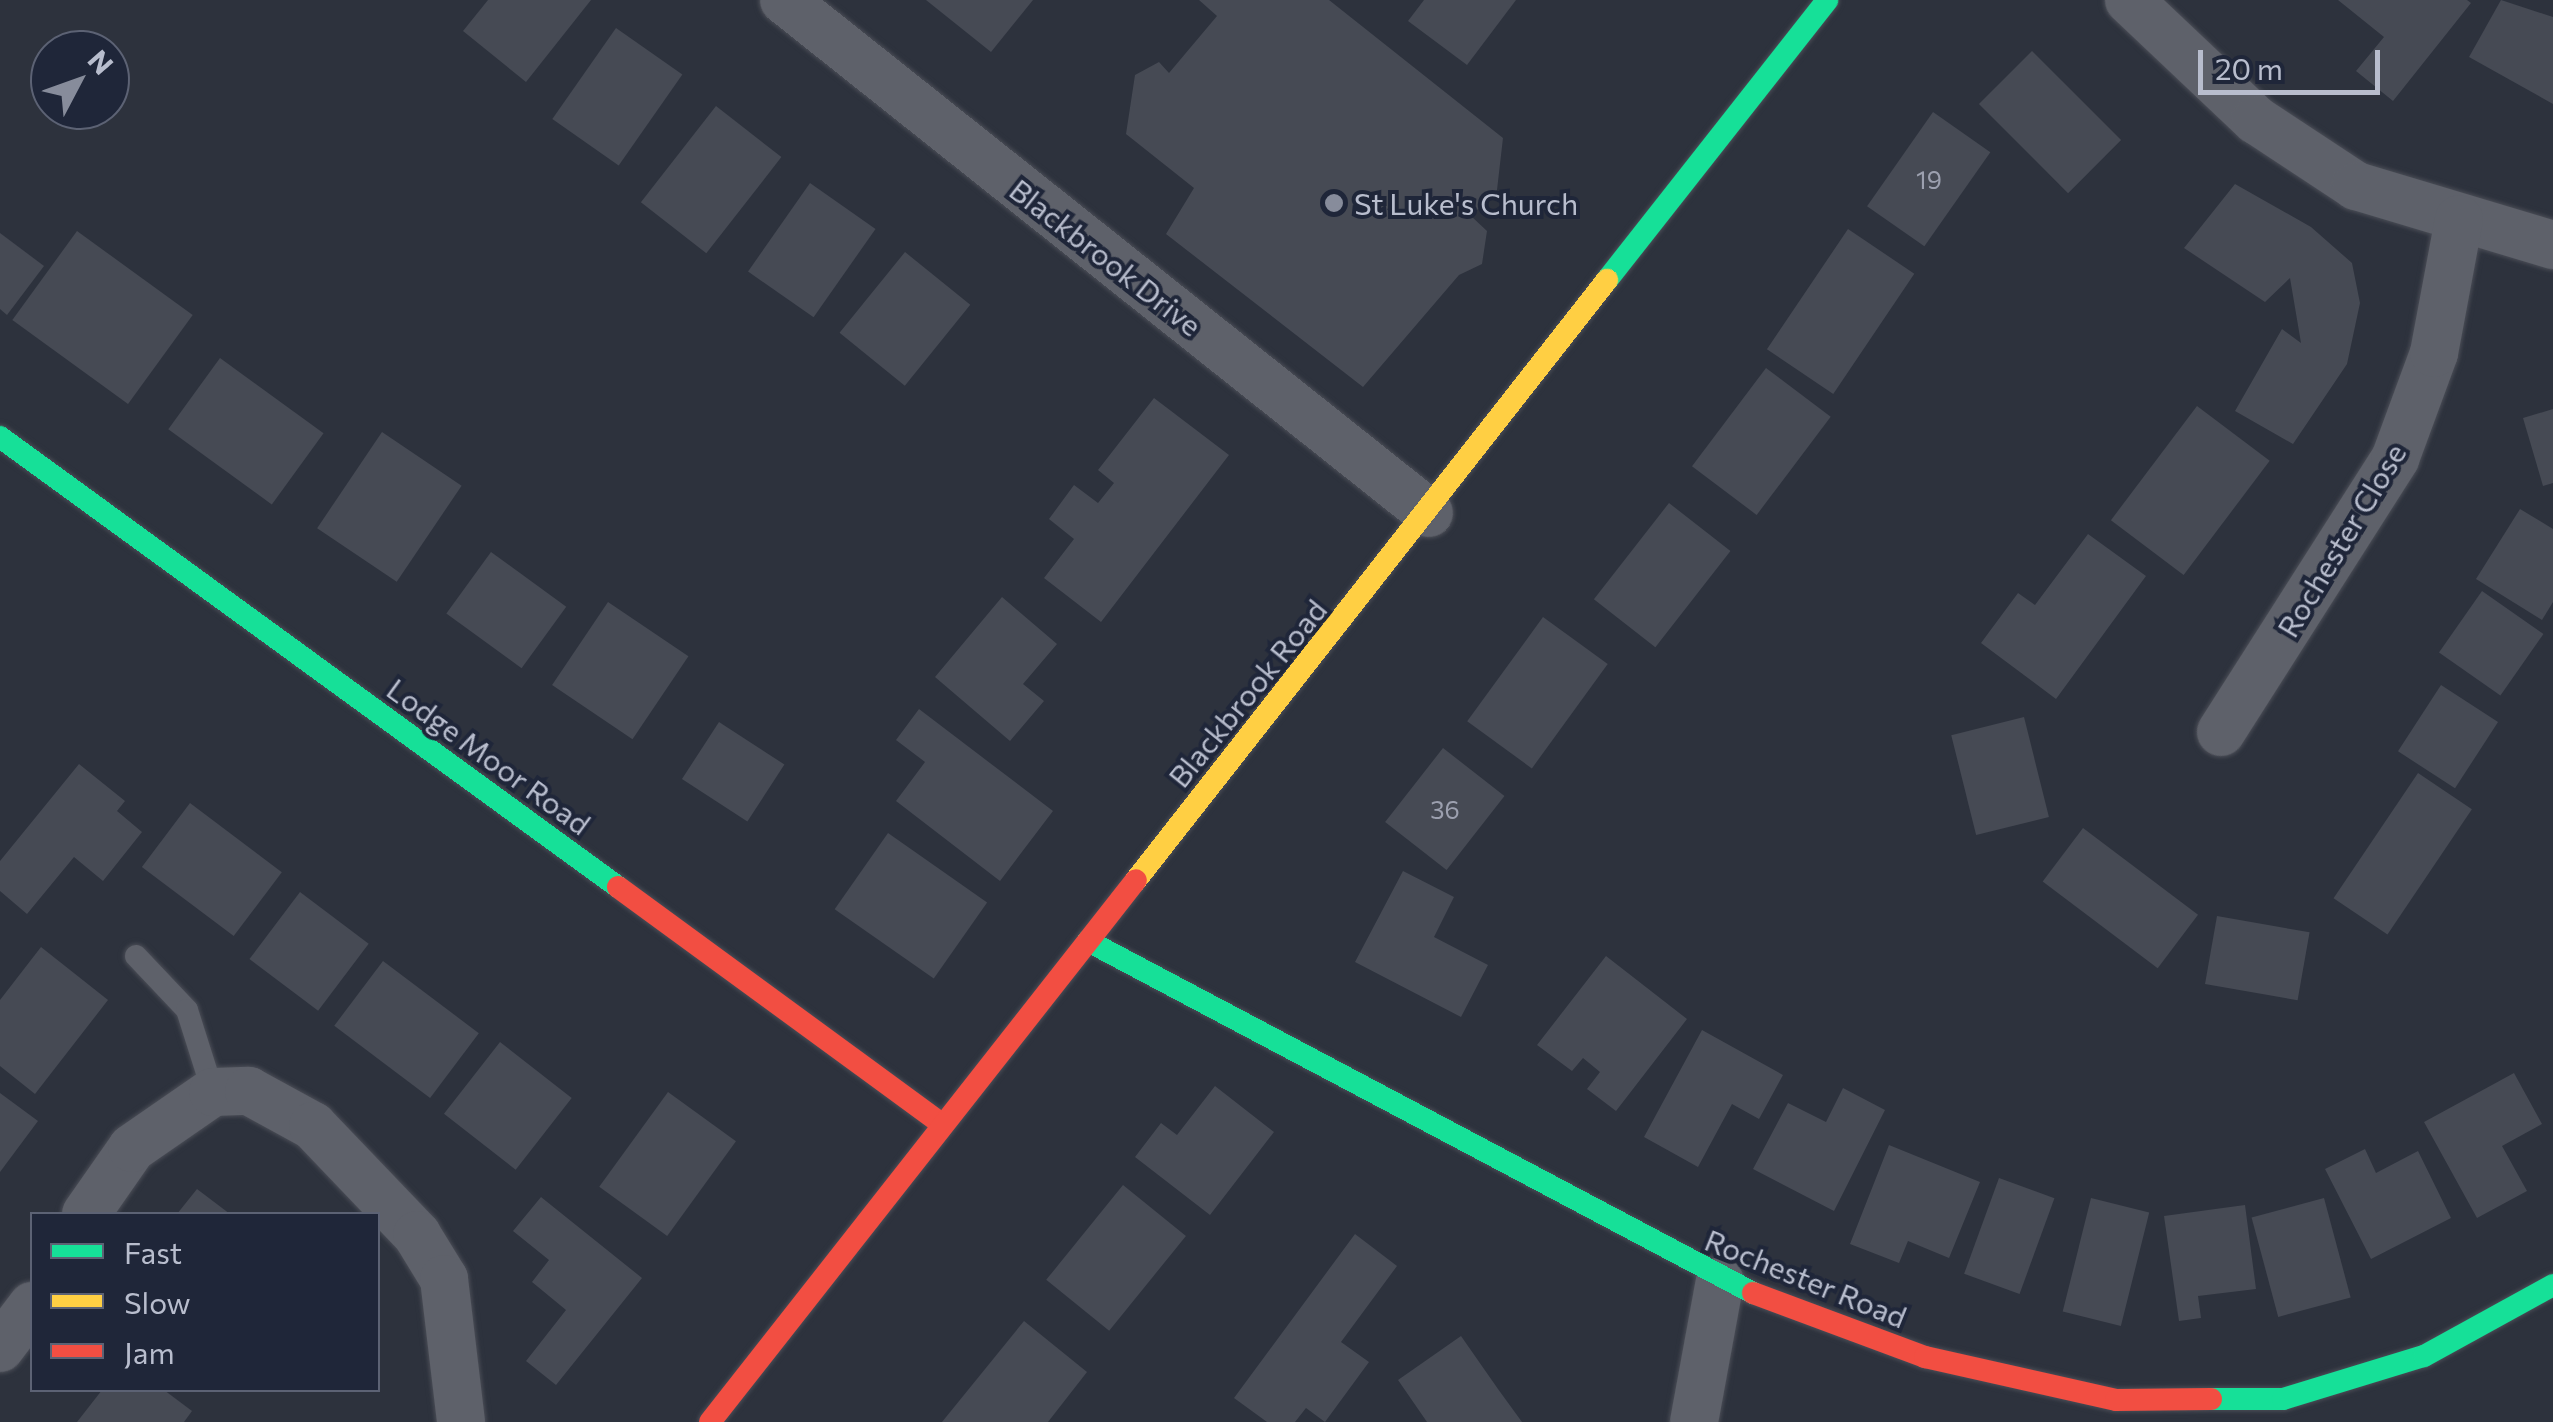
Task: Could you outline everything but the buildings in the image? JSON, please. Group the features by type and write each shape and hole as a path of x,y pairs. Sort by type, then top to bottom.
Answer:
{"street":[{"name":"Blackbrook Drive","path":"784,0 1429,513"},
{"name":"Blackbrook Road","path":"710,1422 1429,513 1827,0"},
{"path":"2128,0 2256,120 2356,186 2553,246"},
{"name":"Rochester Close","path":"2221,732 2395,459 2434,353 2459,219"},
{"name":"Lodge Moor Road","path":"0,437 942,1124"},
{"name":"Rochester Road","path":"1088,941 1720,1281 1925,1357 2116,1400 2283,1398 2424,1356 2553,1285"},
{"path":"87,1212 132,1148 213,1092 250,1091 313,1126 416,1235 444,1279 455,1322 460,1422"},
{"path":"1694,1422 1720,1281"},
{"path":"0,1348 30,1309"}],"lane":[{"path":"136,956 187,1010 213,1092"}],"traffic: fast":[{"path":"1607,280 1827,0"},
{"path":"0,437 618,887"},
{"path":"1088,941 1753,1293"},
{"path":"2211,1399 2283,1399 2424,1356 2553,1285"}],"traffic: slow":[{"path":"1136,880 1607,280"}],"traffic: jam":[{"path":"710,1422 1136,880"},
{"path":"618,887 942,1124"},
{"path":"1753,1293 1925,1357 2116,1400 2211,1399"}],"place":[{"name":"St Luke's Church","path":"1334,203"}]}
